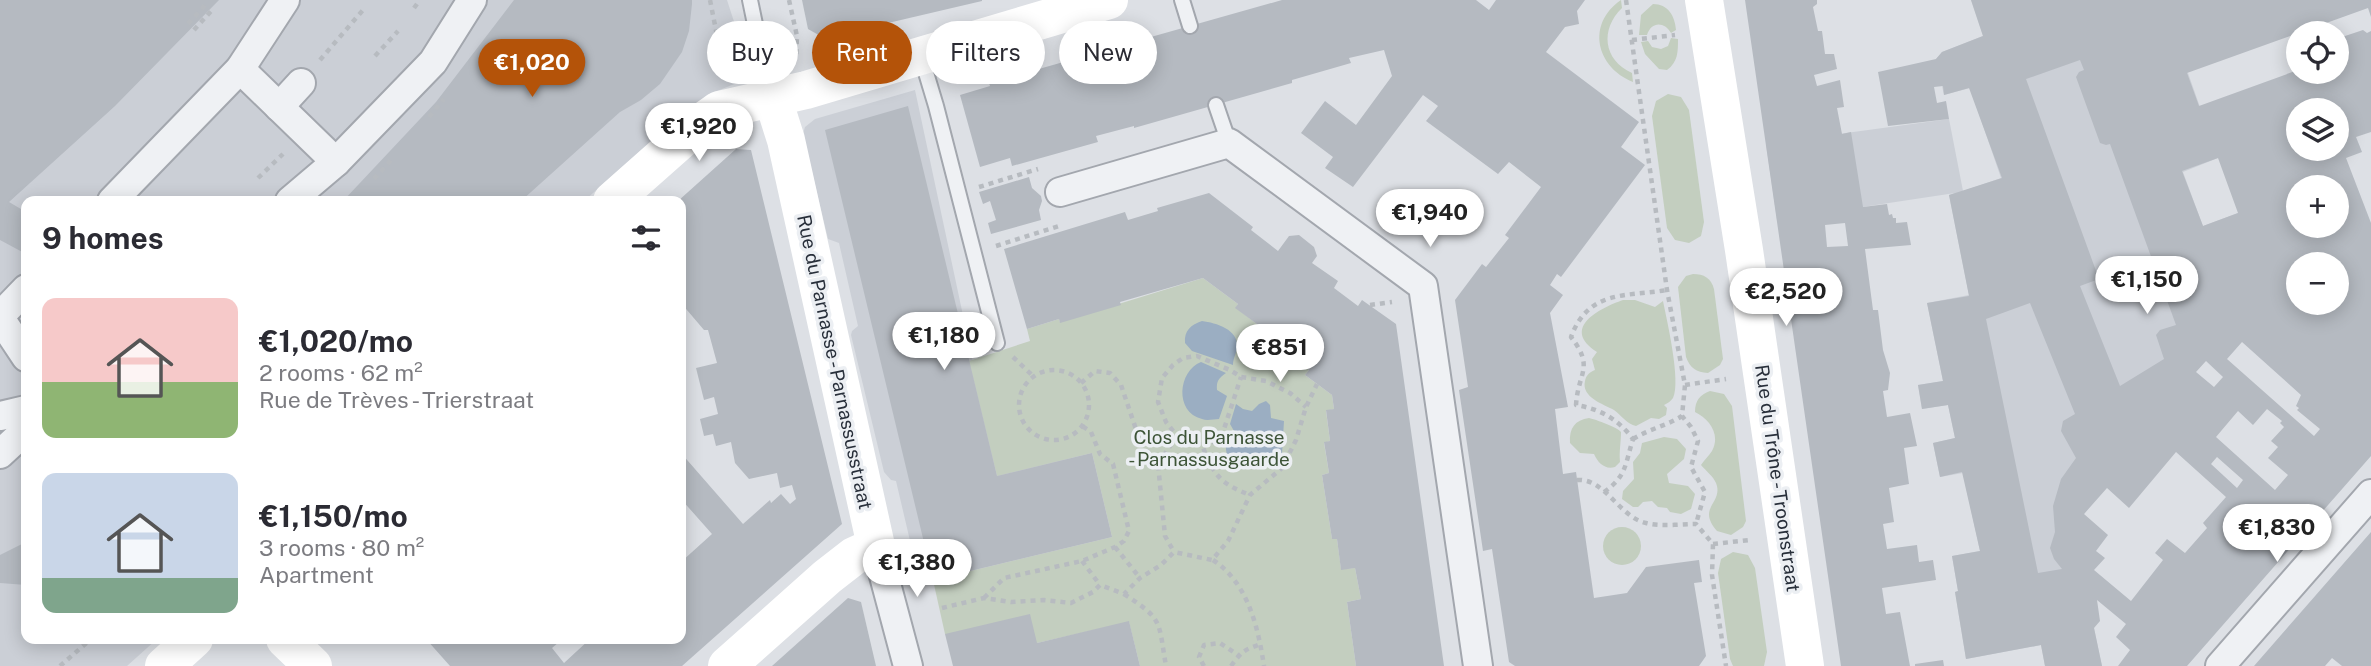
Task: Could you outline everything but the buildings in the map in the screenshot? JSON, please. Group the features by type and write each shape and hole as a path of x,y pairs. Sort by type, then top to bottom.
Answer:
{"street":[{"path":"117,196 240,69 285,0"},
{"path":"296,196 336,162 433,62 472,0"},
{"path":"618,196 699,124 719,110 773,99 920,55 1058,8 1109,0"},
{"name":"Rue du Trône - Troonstraat","path":"1704,0 1805,666"},
{"path":"240,69 336,162"},
{"path":"279,107 300,83"},
{"name":"Rue du Parnasse - Parnassusstraat","path":"773,99 786,140 876,546 908,666"},
{"path":"1060,192 1228,143 1423,286 1478,666"},
{"path":"21,294 0,317 21,349"},
{"path":"0,416 21,411"},
{"path":"0,454 21,435"},
{"path":"2220,666 2371,494"},
{"path":"726,666 827,577 854,556 876,546"},
{"path":"164,666 188,644"},
{"path":"290,644 313,666"}],"lane":[{"path":"750,0 773,99"},
{"path":"1182,0 1190,26"},
{"path":"920,55 936,106 997,343"},
{"path":"1216,105 1228,143"}],"path":[{"path":"414,8 420,0"},
{"path":"710,0 714,21"},
{"path":"789,0 794,21"},
{"path":"1626,0 1667,290 1685,385 1682,416 1698,441 1691,467 1705,492 1696,524"},
{"path":"188,24 206,4"},
{"path":"194,30 212,10"},
{"path":"341,36 363,10"},
{"path":"375,56 398,31"},
{"path":"1632,40 1679,35"},
{"path":"429,117 445,99"},
{"path":"258,178 284,153"},
{"path":"374,179 392,159"},
{"path":"977,188 993,183"},
{"path":"995,246 1009,242"},
{"path":"1633,439 1618,421 1588,407 1576,405 1577,389 1585,362 1582,351 1572,337 1577,321 1587,310 1600,302 1622,294 1667,290"},
{"path":"1241,377 1224,429 1213,442 1202,445 1177,436 1166,422 1158,402 1162,378 1183,358 1198,356 1241,377 1266,382 1290,393 1306,407"},
{"path":"1064,370 1081,383 1087,393 1088,416 1082,426 1060,440 1043,439 1028,430 1019,414 1022,389 1033,376 1042,371 1064,370"},
{"path":"1081,383 1095,371 1110,373 1121,386 1141,444 1158,464 1165,536 1174,552 1212,560 1220,565 1241,590 1254,616 1264,666"},
{"path":"1685,385 1731,378"},
{"path":"1212,560 1228,541 1250,495 1282,468 1296,440 1306,407 1317,384"},
{"path":"1604,492 1618,482 1623,474 1633,439 1642,433 1668,425 1682,416"},
{"path":"984,598 1004,579 1082,561 1124,541 1129,531 1113,464 1100,454 1091,432 1082,426"},
{"path":"1158,464 1177,436"},
{"path":"1202,445 1216,477 1230,487 1250,495"},
{"path":"1577,480 1586,479 1618,507 1644,523 1696,524 1713,544 1712,575 1726,666"},
{"path":"1713,544 1755,540"},
{"path":"1115,547 1140,578"},
{"path":"1124,594 1174,552"},
{"path":"1082,561 1100,585 1124,594 1153,614 1159,622 1167,666"},
{"path":"942,608 984,598 1011,602 1044,600 1071,604 1100,585"},
{"path":"1204,666 1199,657 1203,645 1220,643 1238,655"},
{"path":"60,666 85,644"},
{"path":"1231,666 1244,650 1261,644"}],"shaded area":[{"path":"0,0 727,0 734,21 707,21 707,84 734,84 707,95 590,196 21,196 21,644 151,644 127,666 0,666"},
{"path":"1971,0 2129,0 2188,73 2218,158 2183,172 2203,226 2238,213 2194,373 2084,514 2066,547 2096,584 2094,628 2102,666 2045,666 2041,645 1966,659 1952,556 1980,551 1963,473 1940,477 1933,443 1955,438 1948,405 1922,409 1918,385 1943,381 1927,303 1969,295 1949,195 1955,193 1777,220 1766,144 1949,119 1963,191 2001,178 1970,88 1944,95 1936,59 1942,52 1983,36"},
{"path":"915,90 997,475 1092,453 1112,537 911,585 908,569 915,562 896,481 891,480 884,472 851,335 858,326 839,243 828,239 803,134 805,127 815,119"}],"green space":[{"path":"1621,0 1622,8 1610,25 1608,44 1615,60 1632,73 1633,82 1611,66 1600,44 1603,21"},
{"path":"1653,4 1663,6 1670,12 1676,30 1671,33 1665,26 1655,25 1647,35 1639,35 1641,15"},
{"path":"1671,38 1678,39 1675,60 1667,70 1659,69 1645,54 1641,42 1648,41 1652,47 1661,49 1668,46"},
{"path":"1668,94 1681,97 1689,110 1704,222 1701,236 1689,243 1675,240 1667,228 1652,116 1656,101"},
{"path":"1693,274 1706,277 1714,289 1723,359 1720,365 1708,373 1694,369 1686,357 1678,287 1686,276"},
{"name":"Clos du Parnasse - Parnassusgaarde","path":"1203,278 1238,304 1236,308 1261,327 1255,336 1281,356 1286,351 1309,370 1305,375 1332,395 1334,409 1326,411 1330,441 1324,443 1329,473 1322,475 1332,539 1337,539 1341,569 1355,568 1361,599 1347,602 1356,666 1140,666 1129,622 1037,643 945,634 933,580 1112,537 1092,453 997,476 969,361 1030,341 1027,329 1059,319 1060,322"},
{"path":"1623,300 1635,300 1655,307 1663,301 1674,365 1675,390 1673,398 1664,405 1667,408 1666,415 1659,419 1651,418 1636,426 1590,396 1585,387 1587,375 1595,370 1592,359 1597,352 1582,335 1583,327 1595,314"},
{"path":"1710,391 1724,394 1732,406 1746,521 1743,527 1731,535 1717,531 1711,523 1709,516 1717,490 1715,480 1701,465 1712,451 1715,439 1712,428 1695,412 1695,408 1699,398"},
{"path":"1589,418 1621,432 1620,462 1615,467 1605,467 1594,454 1580,453 1570,443 1574,426"},
{"path":"1664,437 1677,439 1686,449 1684,459 1667,474 1669,483 1688,486 1695,494 1691,509 1681,514 1658,507 1652,501 1633,507 1622,499 1623,491 1634,479 1633,462 1640,453 1642,443"},
{"path":"1622,527 1635,533 1641,546 1635,559 1622,565 1609,559 1603,546 1609,533"},
{"path":"1733,552 1748,555 1755,568 1767,652 1764,666 1733,666 1730,659 1718,573 1721,559"}],"water":[{"path":"1202,321 1220,325 1234,336 1237,348 1233,365 1192,351 1185,343 1189,329"},
{"path":"1201,362 1226,373 1217,384 1217,390 1227,396 1219,419 1204,420 1193,415 1183,400 1184,382 1193,367"},
{"path":"1266,401 1270,405 1271,418 1284,421 1282,454 1267,462 1239,464 1227,454 1226,446 1234,431 1230,424 1236,404 1252,411"}]}
